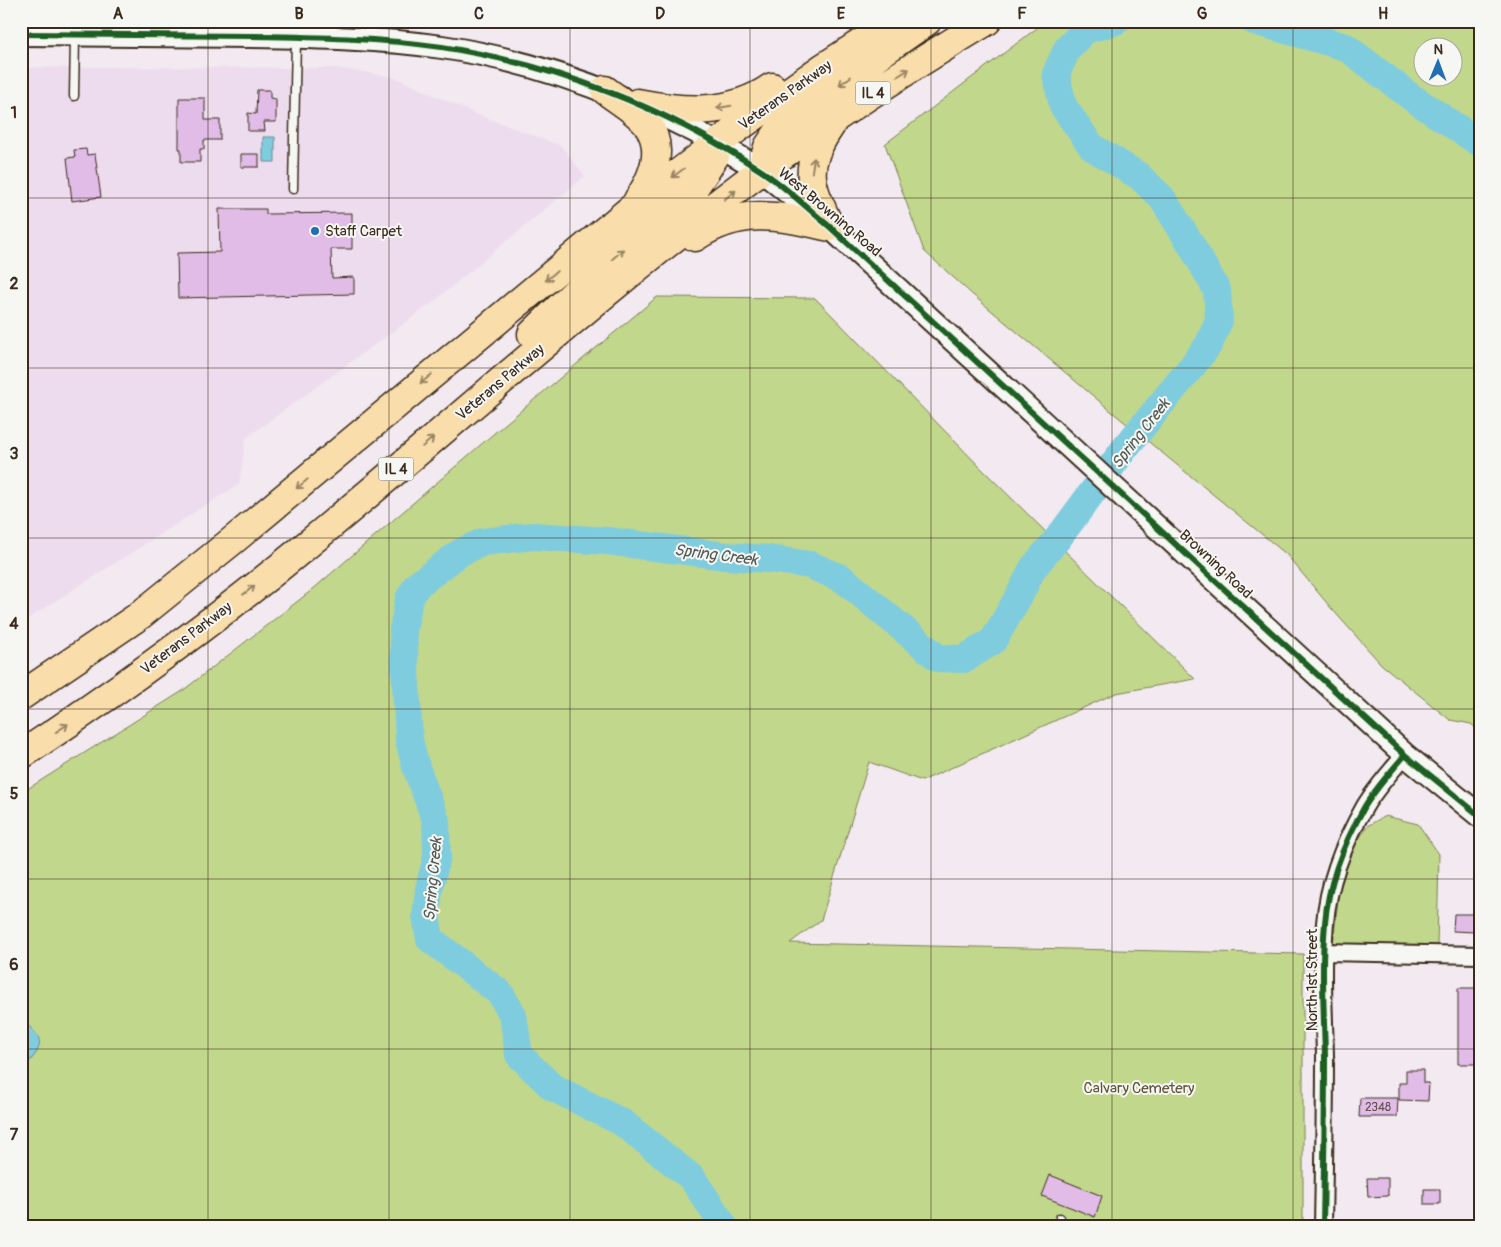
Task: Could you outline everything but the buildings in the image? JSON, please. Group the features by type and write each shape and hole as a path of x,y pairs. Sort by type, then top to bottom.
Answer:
{"highway":[{"path":"637,103 672,110 725,107 747,102 761,95 871,21"},
{"name":"Veterans Parkway","path":"21,696 139,616 238,538 631,209 824,67 895,21"},
{"path":"762,170 768,147 778,134 884,51 927,21"},
{"name":"Veterans Parkway","path":"21,755 77,718 182,643 300,551 578,317 762,170 890,81 987,21"},
{"path":"605,90 634,111 648,125 656,146 656,157 652,175 631,209"},
{"path":"830,227 814,189 811,179 811,166 820,142 835,119"},
{"path":"462,414 524,341 596,272 692,189 715,156 717,144"},
{"path":"578,317 606,309 696,236 717,224 736,218 769,216 830,227"}],"street":[{"name":"West Browning Road","path":"21,34 296,37 380,40 443,47 556,73 637,103 696,131 762,170 830,227 938,326"},
{"name":"Browning Road","path":"938,326 1405,756 1480,816"},
{"name":"North 1st Street","path":"1323,1226 1325,1112 1323,952 1327,907 1338,863 1365,806 1387,776 1405,756"},
{"path":"1323,952 1480,955"}],"lane":[{"path":"74,96 75,35"},
{"path":"293,189 296,37"}],"shaded area":[{"path":"21,68 336,68 394,77 471,112 561,146 585,176 432,303 246,438 239,484 21,623"}],"green space":[{"path":"1046,21 1480,21 1480,732 1471,724 1450,720 1381,664 1286,554 1117,416 974,296 924,251 885,144"},
{"name":"Calvary Cemetery","path":"657,297 815,298 982,469 1195,679 1116,693 922,781 869,762 821,920 790,943 1303,954 1303,1226 21,1226 21,793 181,692 312,590 499,429"},
{"path":"1385,816 1418,824 1439,854 1437,948 1333,945 1339,889 1353,849 1367,826"}],"water":[{"path":"263,137 275,137 275,162 263,162"},
{"path":"21,1020 36,1033 40,1044 22,1070"}],"waterway":[{"name":"Spring Creek","path":"724,1226 692,1178 623,1123 552,1087 519,1055 513,1015 500,993 430,939 426,916 429,889 437,856 436,821 416,767 409,740 403,630 409,599 417,585 461,552 483,542 533,536 607,541 810,565 843,579 938,658 964,659 993,641 1033,568 1059,537 1125,448 1209,344 1219,320 1217,290 1162,198 1139,176 1092,147 1063,106 1056,74 1067,49 1085,30 1116,21"},
{"name":"Spring Creek","path":"1254,21 1346,47 1411,97 1480,143"}],"cycle path":[{"path":"21,34 324,38 371,40 442,47 526,65 567,77 647,108 724,147 769,176 830,227 1405,755 1480,816"},
{"path":"1323,1226 1325,1119 1323,956 1327,908 1344,848 1358,819 1374,793 1405,755"}],"place":[{"name":"Staff Carpet","path":"315,231"}]}
